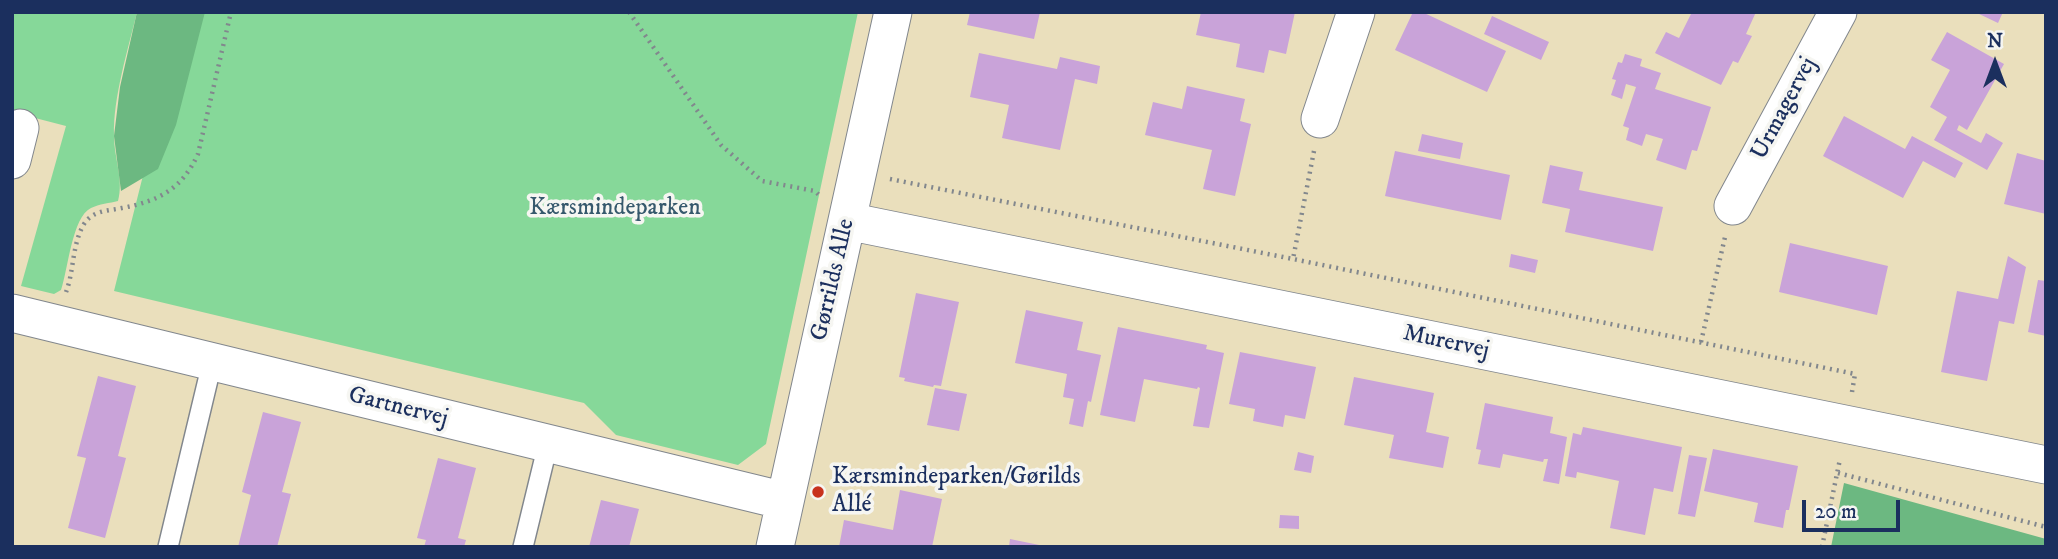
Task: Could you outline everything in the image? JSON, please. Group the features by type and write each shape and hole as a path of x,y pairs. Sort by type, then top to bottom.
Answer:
{"street":[{"name":"Gørrilds Alle","path":"775,547 893,12"},
{"path":"1320,119 1356,12"},
{"name":"Urmagervej","path":"1733,206 1838,12"},
{"name":"Murervej","path":"847,221 2046,464"},
{"name":"Gartnervej","path":"12,313 785,501"}],"lane":[{"path":"168,547 212,363"},
{"path":"523,547 548,444"}],"path":[{"path":"62,297 67,291 79,235 89,218 109,209 164,195 177,186 191,169 198,154 231,12"},
{"path":"629,12 721,145 762,181 815,191 847,221"},
{"path":"1293,259 1320,119"},
{"path":"859,173 1855,374 1822,547"},
{"path":"1701,342 1733,206"},
{"path":"1838,474 2046,527"}],"green space":[{"path":"12,12 137,12 114,121 114,144 120,185 118,201 91,208 85,213 75,233 61,290 54,294 21,286 66,126 12,112"},
{"path":"137,12 205,12 176,125 158,169 121,191 114,136 120,87"},
{"name":"Kærsmindeparken","path":"184,12 858,12 766,444 738,465 616,435 584,403 114,291"},
{"path":"1844,483 2046,539 2046,547 1831,547"}],"building":[{"path":"970,12 1040,12 1034,39 967,25"},
{"path":"1201,12 1295,12 1286,54 1269,50 1264,73 1236,67 1240,44 1196,35"},
{"path":"1413,12 1422,12 1506,51 1487,92 1395,50"},
{"path":"1692,12 1756,12 1746,34 1752,36 1738,63 1733,61 1721,85 1655,53 1666,32 1679,38"},
{"path":"1975,12 2003,12 1998,23"},
{"path":"1492,16 1549,42 1541,60 1484,34"},
{"path":"1947,32 2004,64 1967,130 1959,125 1957,130 1981,143 1986,133 2003,143 1987,170 1934,140 1947,117 1930,107 1950,70 1931,60"},
{"path":"979,53 1057,69 1060,57 1100,66 1097,84 1075,79 1060,150 1002,138 1009,105 970,97"},
{"path":"1625,54 1642,59 1640,66 1661,73 1655,89 1711,107 1697,151 1692,150 1686,170 1656,160 1663,139 1646,134 1642,146 1626,140 1629,128 1623,126 1636,87 1626,84 1622,99 1611,95 1616,80 1612,79 1618,62 1622,63"},
{"path":"1187,86 1245,99 1240,121 1251,124 1235,196 1203,189 1212,150 1145,135 1153,102 1182,109"},
{"path":"1844,116 1905,149 1912,136 1963,163 1955,178 1923,161 1903,198 1823,156"},
{"path":"1422,134 1463,143 1460,159 1418,151"},
{"path":"1395,151 1510,175 1501,220 1385,196"},
{"path":"2017,153 2046,161 2046,214 2004,204"},
{"path":"1550,165 1583,172 1579,190 1663,207 1653,251 1565,232 1570,209 1542,203"},
{"path":"1790,243 1888,266 1877,315 1779,292"},
{"path":"1511,254 1538,260 1535,273 1509,267"},
{"path":"2008,256 2026,267 2014,324 1999,321 1987,381 1941,372 1957,291 1998,299"},
{"path":"2038,280 2046,281 2046,336 2028,332"},
{"path":"916,293 959,302 941,386 904,381 905,378 899,377"},
{"path":"1026,310 1083,322 1077,350 1101,355 1083,427 1069,424 1074,399 1063,397 1067,374 1015,363"},
{"path":"1118,327 1207,345 1206,349 1224,353 1209,428 1193,426 1200,388 1144,379 1135,422 1100,415"},
{"path":"1240,352 1316,367 1305,419 1285,415 1283,427 1253,421 1255,409 1229,404"},
{"path":"98,376 136,386 118,456 126,458 105,538 68,528 86,458 77,456"},
{"path":"1354,377 1434,393 1426,432 1449,437 1443,468 1389,458 1394,435 1344,425"},
{"path":"935,388 967,394 959,431 927,425"},
{"path":"1485,403 1553,417 1550,433 1567,437 1559,484 1543,481 1548,459 1543,462 1503,454 1500,468 1478,464 1481,450 1476,449"},
{"path":"263,412 301,422 282,492 291,494 277,547 238,547 251,495 242,492"},
{"path":"1583,427 1682,447 1673,492 1654,488 1645,535 1610,528 1619,481 1577,472 1576,478 1565,476 1573,433 1581,435"},
{"path":"1713,449 1798,466 1783,528 1754,522 1758,503 1704,491"},
{"path":"1298,452 1314,456 1311,473 1294,470"},
{"path":"1689,455 1707,458 1695,517 1678,514"},
{"path":"438,458 476,468 458,538 466,540 464,547 424,547 426,540 417,538"},
{"path":"900,490 942,499 932,547 839,547 844,520 893,530"},
{"path":"601,500 639,509 629,547 589,547"},
{"path":"1280,515 1299,516 1299,529 1279,528"},
{"path":"1010,539 1044,546 1044,547 1009,547"}],"place":[{"name":"Kærsmindeparken/Gørilds Allé","path":"818,492"}]}
